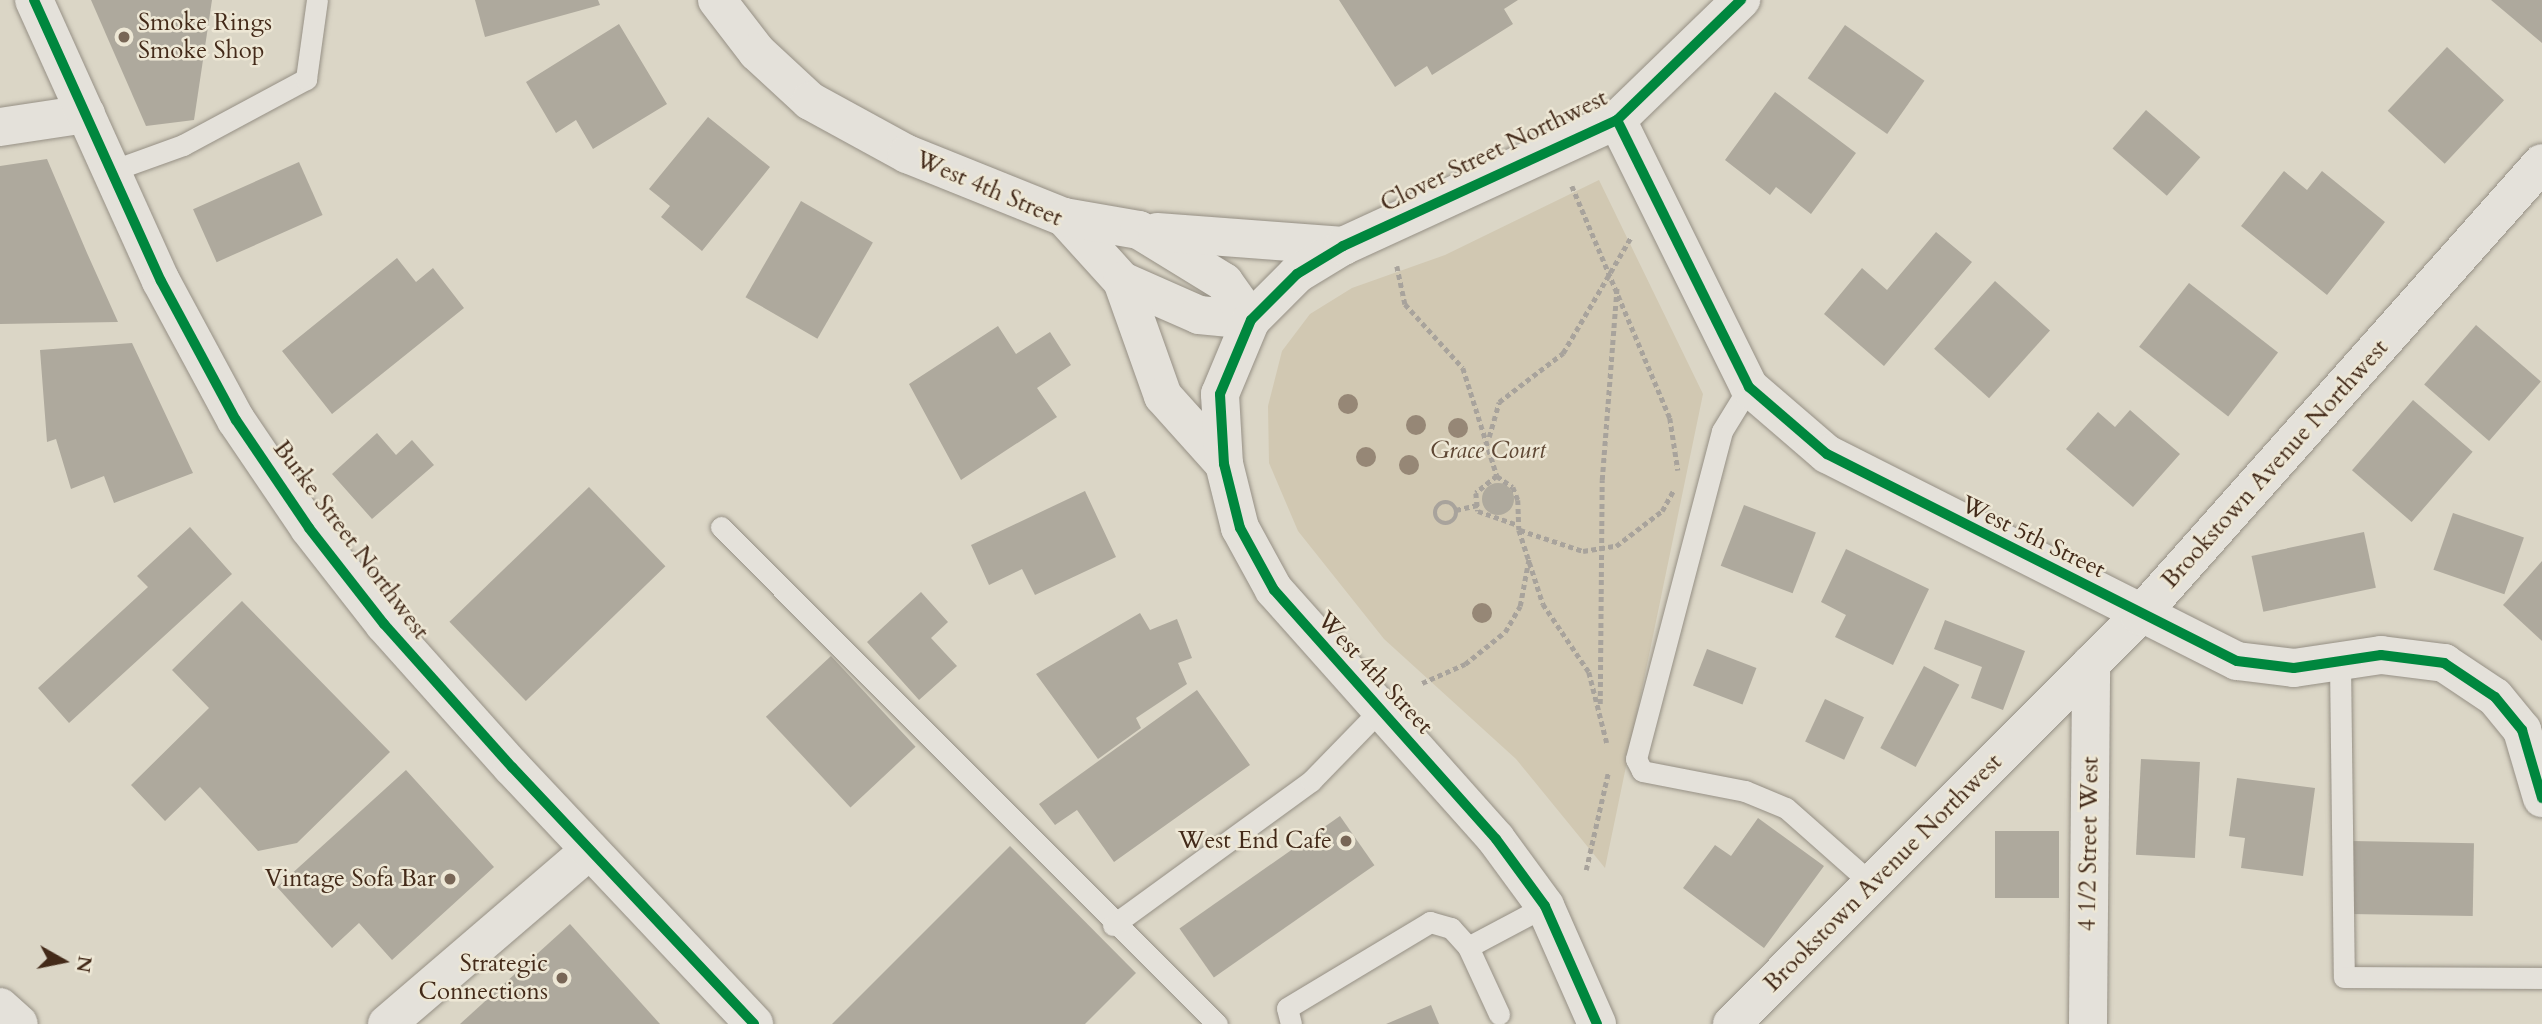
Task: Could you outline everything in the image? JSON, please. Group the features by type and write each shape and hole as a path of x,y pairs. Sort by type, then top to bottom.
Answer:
{"street":[{"name":"Burke Street Northwest","path":"34,0 111,171 236,420 309,528 384,624 587,852 754,1024"},
{"name":"West 4th Street","path":"717,0 757,52 810,101 907,154 1064,217 1122,281 1199,315 1251,320 1220,394 1224,464 1240,528 1274,590 1380,710 1451,784 1545,906 1597,1024"},
{"name":"Clover Street Northwest","path":"1251,320 1288,282 1343,246 1617,120 1741,0"},
{"path":"0,127 86,114"},
{"name":"West 5th Street","path":"1617,120 1749,387 1827,454 1931,511 2063,571 2139,615 2238,661 2294,668 2414,656 2445,663 2472,682 2522,730 2542,797"},
{"name":"Brookstown Avenue Northwest","path":"1732,1024 2139,615 2542,163"},
{"path":"1064,217 1139,230 1343,246"},
{"path":"1139,230 1224,282 1251,320"},
{"path":"1122,281 1163,396 1224,464"},
{"name":"4 1/2 Street West","path":"2088,1024 2091,664"},
{"path":"387,1024 587,852"},
{"path":"0,1007 19,1024"}],"lane":[{"path":"111,171 183,145 306,79 317,0"},
{"path":"1749,387 1722,431 1636,759 1642,771 1745,791 1786,808 1872,884"},
{"path":"720,527 1113,925 1217,1024"},
{"path":"2340,663 2344,977 2542,978"},
{"path":"1113,925 1311,781 1380,710"},
{"path":"1468,947 1545,906"},
{"path":"1289,1016 1430,922 1451,928 1468,947 1499,1014"}],"path":[{"path":"1497,476 1476,492 1477,505 1486,517 1583,551 1602,550 1638,533 1662,511 1678,483 1670,418 1617,286 1572,186"},
{"path":"1489,440 1499,402 1563,353 1583,327 1609,268 1632,236"},
{"path":"1397,266 1405,304 1463,368 1489,440 1497,476 1513,487 1519,527 1543,604 1589,672 1600,705"},
{"path":"1608,757 1600,705 1602,550 1617,286"},
{"path":"1456,510 1449,524 1437,519 1442,503 1456,510 1477,505"},
{"path":"1422,683 1465,664 1505,632 1520,607 1529,557"},
{"path":"1586,870 1609,768"}],"green space":[{"name":"Grace Court","path":"1599,180 1703,394 1605,868 1516,759 1384,639 1298,531 1269,463 1268,406 1282,351 1310,314 1352,288 1445,255"}],"building":[{"path":"91,0 212,0 194,120 146,126"},
{"path":"475,0 598,0 600,5 485,37"},
{"path":"1339,0 1518,0 1504,9 1513,24 1432,75 1427,66 1395,87"},
{"path":"2491,0 2542,0 2542,43"},
{"path":"619,24 667,104 593,149 576,120 556,133 526,82"},
{"path":"1845,25 1924,81 1887,134 1808,78"},
{"path":"2447,47 2504,100 2445,164 2388,111"},
{"path":"1775,92 1856,153 1811,214 1776,187 1770,195 1725,160"},
{"path":"2146,110 2200,157 2167,196 2113,148"},
{"path":"708,117 770,167 702,251 661,217 670,206 649,189"},
{"path":"47,159 118,322 0,324 0,166"},
{"path":"299,162 323,215 217,262 193,209"},
{"path":"2284,171 2307,190 2322,171 2385,222 2327,295 2241,226"},
{"path":"801,201 873,242 817,339 746,297"},
{"path":"1936,232 1972,262 1884,366 1824,314 1862,268 1887,290"},
{"path":"397,258 416,282 433,268 464,308 332,414 282,351"},
{"path":"1995,281 2050,331 1989,398 1934,349"},
{"path":"2189,283 2278,353 2228,416 2139,347"},
{"path":"2476,325 2541,381 2489,441 2424,385"},
{"path":"998,326 1016,354 1050,332 1071,365 1037,388 1057,417 961,480 909,384"},
{"path":"132,343 193,473 114,503 104,476 71,489 56,439 47,442 40,350"},
{"path":"2413,400 2473,452 2412,522 2352,470"},
{"path":"2130,410 2180,454 2133,507 2066,449 2098,412 2115,427"},
{"path":"377,433 396,455 412,440 434,465 372,519 332,474"},
{"path":"1498,483 1509,488 1514,499 1509,510 1498,515 1487,510 1482,499 1487,488"},
{"path":"589,487 665,566 526,701 449,622"},
{"path":"1085,491 1116,557 1035,595 1022,569 989,585 971,545"},
{"path":"1744,505 1816,533 1793,593 1721,566"},
{"path":"2453,513 2524,537 2504,594 2433,570"},
{"path":"190,527 232,574 69,723 38,688 148,587 137,576"},
{"path":"2364,532 2376,588 2263,612 2252,556"},
{"path":"1846,549 1929,589 1893,665 1835,637 1846,615 1821,602"},
{"path":"2542,561 2542,641 2503,605"},
{"path":"921,592 948,622 931,638 957,666 919,700 867,642"},
{"path":"242,601 390,752 297,843 258,851 200,787 165,821 131,785 209,708 172,670"},
{"path":"1140,613 1150,630 1177,619 1192,658 1178,663 1187,684 1136,718 1141,728 1098,759 1036,674"},
{"path":"1945,620 2025,651 2003,710 1971,698 1982,667 1934,649"},
{"path":"1707,649 1756,668 1743,704 1693,685"},
{"path":"831,656 916,747 850,807 766,717"},
{"path":"1924,666 1959,685 1916,767 1880,748"},
{"path":"1197,690 1250,765 1114,862 1077,810 1055,825 1039,804"},
{"path":"1825,699 1864,717 1844,760 1805,742"},
{"path":"2141,759 2200,762 2195,858 2136,855"},
{"path":"406,770 494,867 392,960 359,923 332,948 277,887"},
{"path":"2237,778 2315,788 2303,876 2241,868 2245,838 2229,836"},
{"path":"1340,816 1374,865 1214,978 1179,928"},
{"path":"1758,818 1824,866 1764,948 1683,888 1715,845 1731,856"},
{"path":"1995,831 2059,831 2059,898 1995,898"},
{"path":"2352,841 2474,843 2473,916 2351,914"},
{"path":"1010,846 1136,973 1085,1024 832,1024"},
{"path":"570,924 660,1024 460,1024"},
{"path":"1431,1005 1439,1024 1386,1024"}],"cycle path":[{"path":"34,0 161,281 236,420 309,528 384,624 512,767 754,1024"},
{"path":"1597,1024 1545,906 1496,839 1274,590 1240,528 1224,464 1220,394 1251,320 1297,274 1343,246 1617,120 1741,0"},
{"path":"1617,120 1749,387 1827,454 2237,661 2294,668 2381,655 2444,663 2495,697 2522,730 2542,798"}],"place":[{"name":"Smoke Rings Smoke Shop","path":"124,37"},
{"name":"West End Cafe","path":"1346,841"},
{"name":"Vintage Sofa Bar","path":"450,879"},
{"name":"Strategic Connections","path":"562,978"}]}
